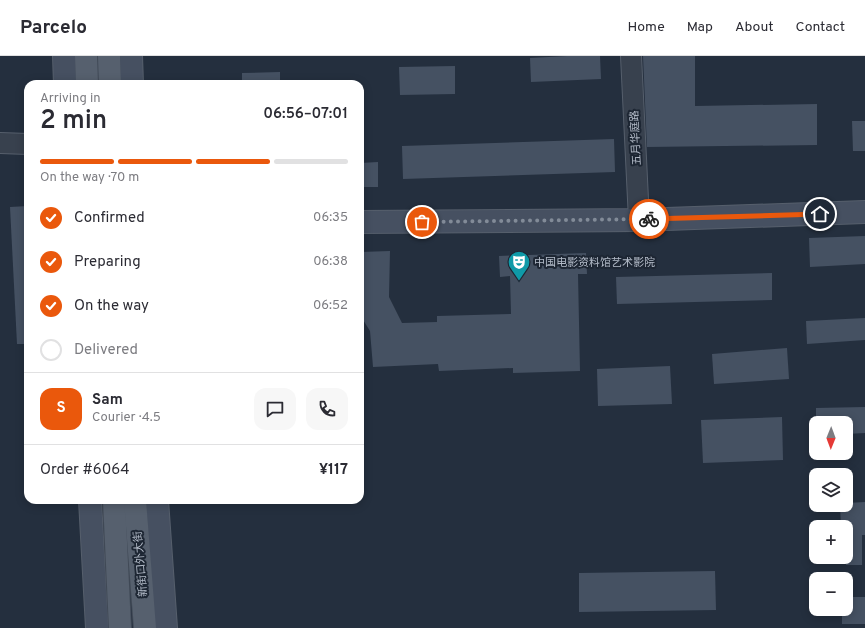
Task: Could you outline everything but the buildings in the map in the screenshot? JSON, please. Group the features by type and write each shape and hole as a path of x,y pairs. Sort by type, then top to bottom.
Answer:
{"main road":[{"path":"86,56 87,80"},
{"path":"109,56 110,80"},
{"path":"111,80 118,56"},
{"name":"新街口外大街","path":"114,504 120,628"},
{"name":"新街口外大街","path":"135,504 145,628"}],"street":[{"path":"64,56 65,80"},
{"path":"131,56 132,80"},
{"name":"五月华庭路","path":"631,56 639,220"},
{"path":"0,143 24,144"},
{"path":"364,222 639,220 865,212"},
{"path":"90,504 97,628"},
{"name":"新街口外大街","path":"157,504 166,628"}],"way so far":[{"path":"422,222 649,219"}],"place":[{"name":"中国电影资料馆艺术影院","path":"519,282"}],"route":[{"path":"649,219 820,214"}]}
